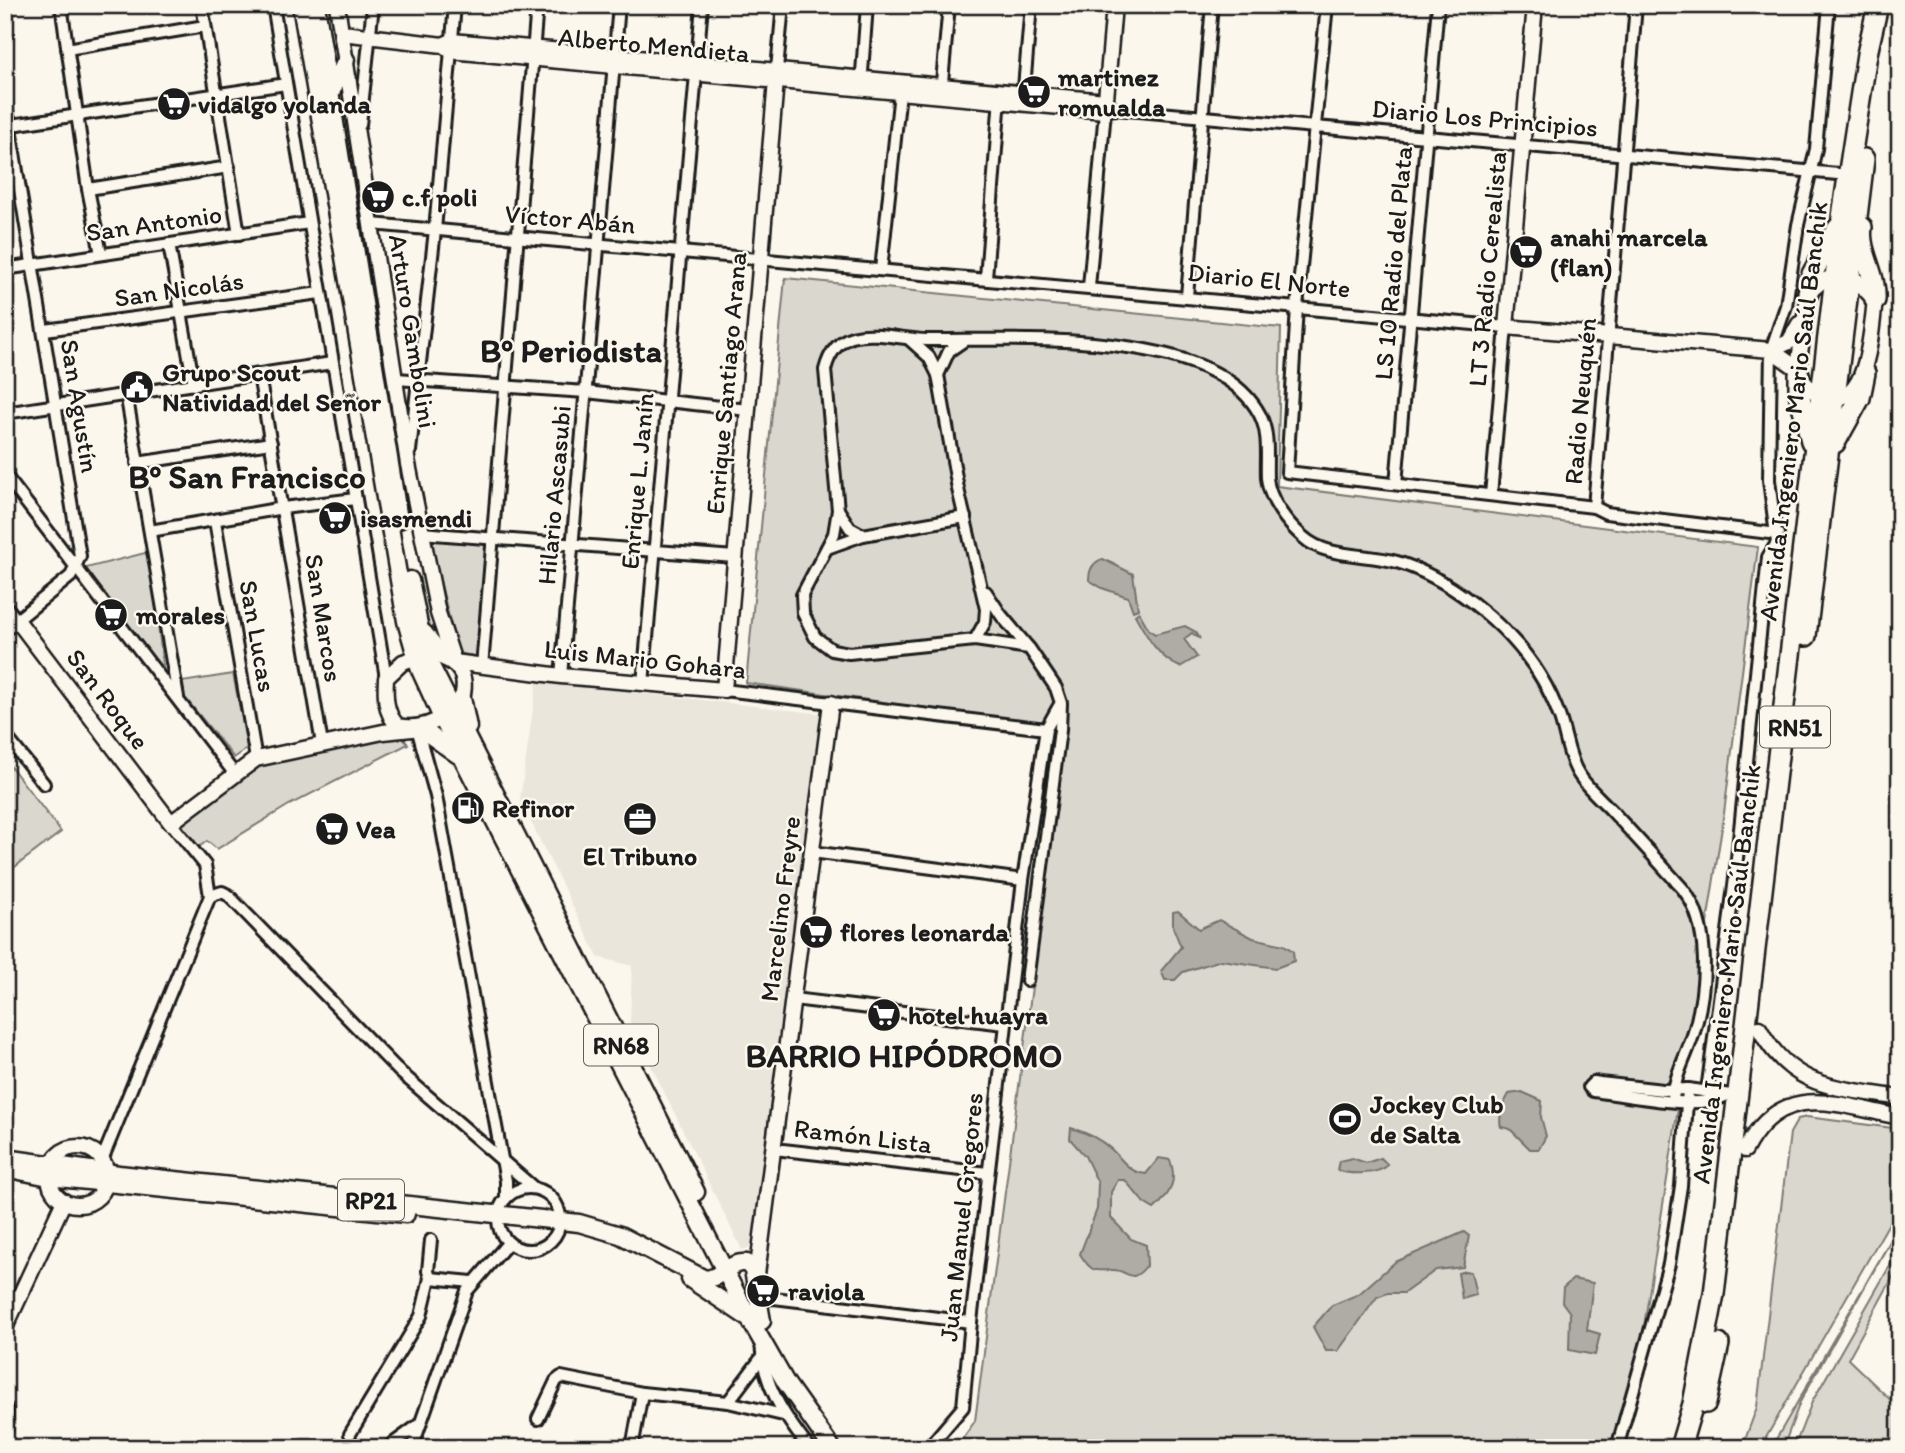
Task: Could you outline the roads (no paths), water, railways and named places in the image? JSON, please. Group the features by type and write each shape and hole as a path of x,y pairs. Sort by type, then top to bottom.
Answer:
{"highway":[{"name":"Avenida Ingeniero Mario Saúl Banchik","path":"1679,1448 1693,1404 1714,1294 1732,1096 1829,396 1867,54 1878,5"},
{"name":"Avenida Ingeniero Mario Saúl Banchik","path":"1851,189 1889,5"},
{"path":"1808,293 1812,274 1835,236 1851,189 1865,204 1861,232 1875,281 1875,300"},
{"path":"1798,372 1799,393 1820,463"},
{"path":"1820,463 1860,398 1865,373"},
{"name":"Avenida Ingeniero Mario Saúl Banchik","path":"1693,1448 1720,1340 1745,1150 1820,463"}],"main road":[{"name":"RN68","path":"300,5 411,618 427,658 455,704 481,769 756,1320 810,1402 845,1448"},
{"name":"RN68","path":"316,5 411,618"},
{"path":"330,95 346,60"},
{"path":"411,618 426,638 427,658"},
{"name":"RN68","path":"455,704 463,760 731,1266"},
{"path":"416,728 463,760"},
{"name":"RP21","path":"5,1158 50,1171"},
{"name":"RP21","path":"5,1168 105,1172 559,1224 620,1235 705,1279 710,1279 731,1266"},
{"name":"RP21","path":"559,1224 619,1243 756,1320"},
{"path":"730,1304 718,1285 731,1266 750,1266 757,1291 756,1320"},
{"name":"RN68","path":"756,1320 762,1348 832,1448"}],"street":[{"path":"61,5 88,189 102,254"},
{"path":"202,5 239,234"},
{"path":"274,5 391,717 398,726 416,728"},
{"name":"Arturo Gambolini","path":"337,5 408,464 438,613 427,658 462,677 455,704"},
{"path":"358,138 373,5"},
{"path":"408,464 435,230 449,46 455,5"},
{"path":"105,1172 96,1153 78,1147 61,1153 50,1171 56,1195 64,1201 72,1204 89,1202 96,1198 210,896 205,865 171,823 256,759 383,732 416,728 455,704 482,667 537,5"},
{"name":"Hilario Ascasubi","path":"561,676 619,5"},
{"name":"Enrique L. Janín","path":"643,684 702,5"},
{"path":"778,75 783,5"},
{"path":"862,83 867,5"},
{"path":"942,90 949,5"},
{"path":"1023,98 1031,5"},
{"path":"1089,287 1109,107 1114,5"},
{"path":"1187,296 1213,5"},
{"path":"1327,5 1297,307 1287,472 1594,507 1605,513 1778,534"},
{"name":"LS 10 Radio del Plata","path":"1396,484 1438,5"},
{"name":"LT 3 Radio Cerealista","path":"1491,495 1535,5"},
{"name":"Radio Neuquén","path":"1594,507 1636,5"},
{"path":"1707,1091 1735,878 1768,557 1777,542 1778,534 1769,480 1771,350 1786,306 1798,225 1816,149 1829,5"},
{"path":"67,49 205,26"},
{"name":"Alberto Mendieta","path":"342,33 615,62 778,75"},
{"path":"346,60 370,37"},
{"name":"Diario Los Principios","path":"778,75 1202,118 1810,173 1851,189"},
{"name":"Enrique Santiago Arana","path":"724,690 778,75"},
{"name":"Diario Los Principios","path":"862,83 900,92 942,90"},
{"path":"7,126 286,84"},
{"path":"881,270 900,92"},
{"path":"986,278 1000,96"},
{"name":"San Agustín","path":"5,98 7,126 57,403 80,556 76,568"},
{"path":"88,189 229,167"},
{"name":"San Antonio","path":"5,269 309,223"},
{"name":"Víctor Abán","path":"372,224 763,259"},
{"path":"169,244 194,385"},
{"name":"Diario El Norte","path":"763,259 1771,350"},
{"path":"1771,350 1798,372 1829,396 1858,386 1865,373 1875,300 1862,285 1842,276 1822,281 1808,293 1802,317 1798,372"},
{"name":"San Nicolás","path":"45,331 320,293"},
{"path":"1771,350 1788,342 1802,317"},
{"path":"1029,648 975,640 859,653 838,652 823,645 806,621 801,604 806,583 827,548 838,510 825,380 827,360 833,349 849,336 862,334 909,339 1132,347 1164,352 1206,368 1244,397 1259,414 1267,442 1269,489 1292,526 1303,536 1320,548 1397,562 1421,571 1473,603 1518,644 1551,697 1577,772 1683,889 1695,911 1704,952 1704,973 1694,1033 1673,1094"},
{"path":"909,339 929,357 938,375 986,617 975,640"},
{"path":"938,375 949,351 967,339"},
{"path":"5,413 332,363"},
{"name":"San Marcos","path":"259,375 322,744"},
{"path":"396,379 586,392 748,410"},
{"path":"126,393 178,699"},
{"path":"137,463 271,443"},
{"path":"5,475 234,773"},
{"path":"150,531 215,522 283,508 355,499"},
{"path":"838,510 849,528 863,535"},
{"path":"827,548 863,535 965,517"},
{"name":"San Lucas","path":"215,522 256,759"},
{"path":"421,533 735,557"},
{"path":"11,624 71,576 76,568"},
{"path":"981,583 1001,615 1029,648 1056,688 1061,703 1027,981"},
{"name":"San Roque","path":"5,605 11,624 171,823"},
{"path":"386,678 427,658"},
{"name":"Luis Mario Gohara","path":"427,658 482,667 724,690 1046,729"},
{"name":"Marcelino Freyre","path":"757,1291 831,703"},
{"path":"1046,729 1061,703"},
{"path":"383,732 391,717"},
{"path":"416,728 436,796 503,1161 506,1198"},
{"name":"Juan Manuel Gregores","path":"928,1448 963,1407 1005,1024 1046,729"},
{"path":"5,735 44,784"},
{"path":"812,852 1023,880"},
{"path":"210,896 222,892 228,895 400,1072 534,1188 543,1191 556,1203 559,1224 547,1244 538,1249 527,1250 508,1243 498,1217 506,1198 514,1191 534,1188"},
{"path":"793,999 1005,1024"},
{"path":"1759,1028 1776,1056 1803,1078 1900,1098"},
{"path":"1732,1096 1688,1089 1673,1094 1593,1091 1589,1087 1594,1082 1673,1094 1688,1103 1715,1101 1732,1096"},
{"path":"1617,1448 1669,1264 1681,1186 1688,1089"},
{"path":"1745,1150 1757,1128 1770,1116 1798,1102 1814,1101 1900,1117"},
{"name":"Ramón Lista","path":"774,1149 988,1173"},
{"path":"5,1328 64,1201"},
{"path":"350,1434 421,1316 430,1278 428,1271 431,1240"},
{"path":"412,1448 472,1282 508,1243"},
{"path":"731,1266 749,1258 761,1246"},
{"path":"430,1278 472,1282"},
{"path":"757,1291 774,1298 971,1322"},
{"path":"728,1402 762,1348"},
{"path":"762,1348 776,1405 809,1448"},
{"path":"538,1419 556,1381 561,1377 642,1393 728,1402 783,1415"},
{"path":"632,1448 642,1393"},
{"path":"5,1409 5,1427"},
{"path":"387,1448 420,1424"}],"place":[{"name":"martinez romualda","path":"1034,92"},
{"name":"vidalgo yolanda","path":"174,104"},
{"name":"c.f poli","path":"378,197"},
{"name":"anahi marcela (flan)","path":"1526,252"},
{"name":"Grupo Scout Natividad del Señor","path":"137,387"},
{"name":"isasmendi","path":"335,518"},
{"name":"morales","path":"111,615"},
{"name":"Refinor","path":"468,808"},
{"name":"El Tribuno","path":"640,819"},
{"name":"Vea","path":"332,829"},
{"name":"flores leonarda","path":"816,932"},
{"name":"hotel huayra","path":"884,1015"},
{"name":"Jockey Club de Salta","path":"1345,1119"},
{"name":"raviola","path":"763,1291"}],"district":[{"name":"Bº Periodista","path":"571,350"},
{"name":"Bº San Francisco","path":"247,476"},
{"name":"BARRIO HIPÓDROMO","path":"904,1055"}]}
